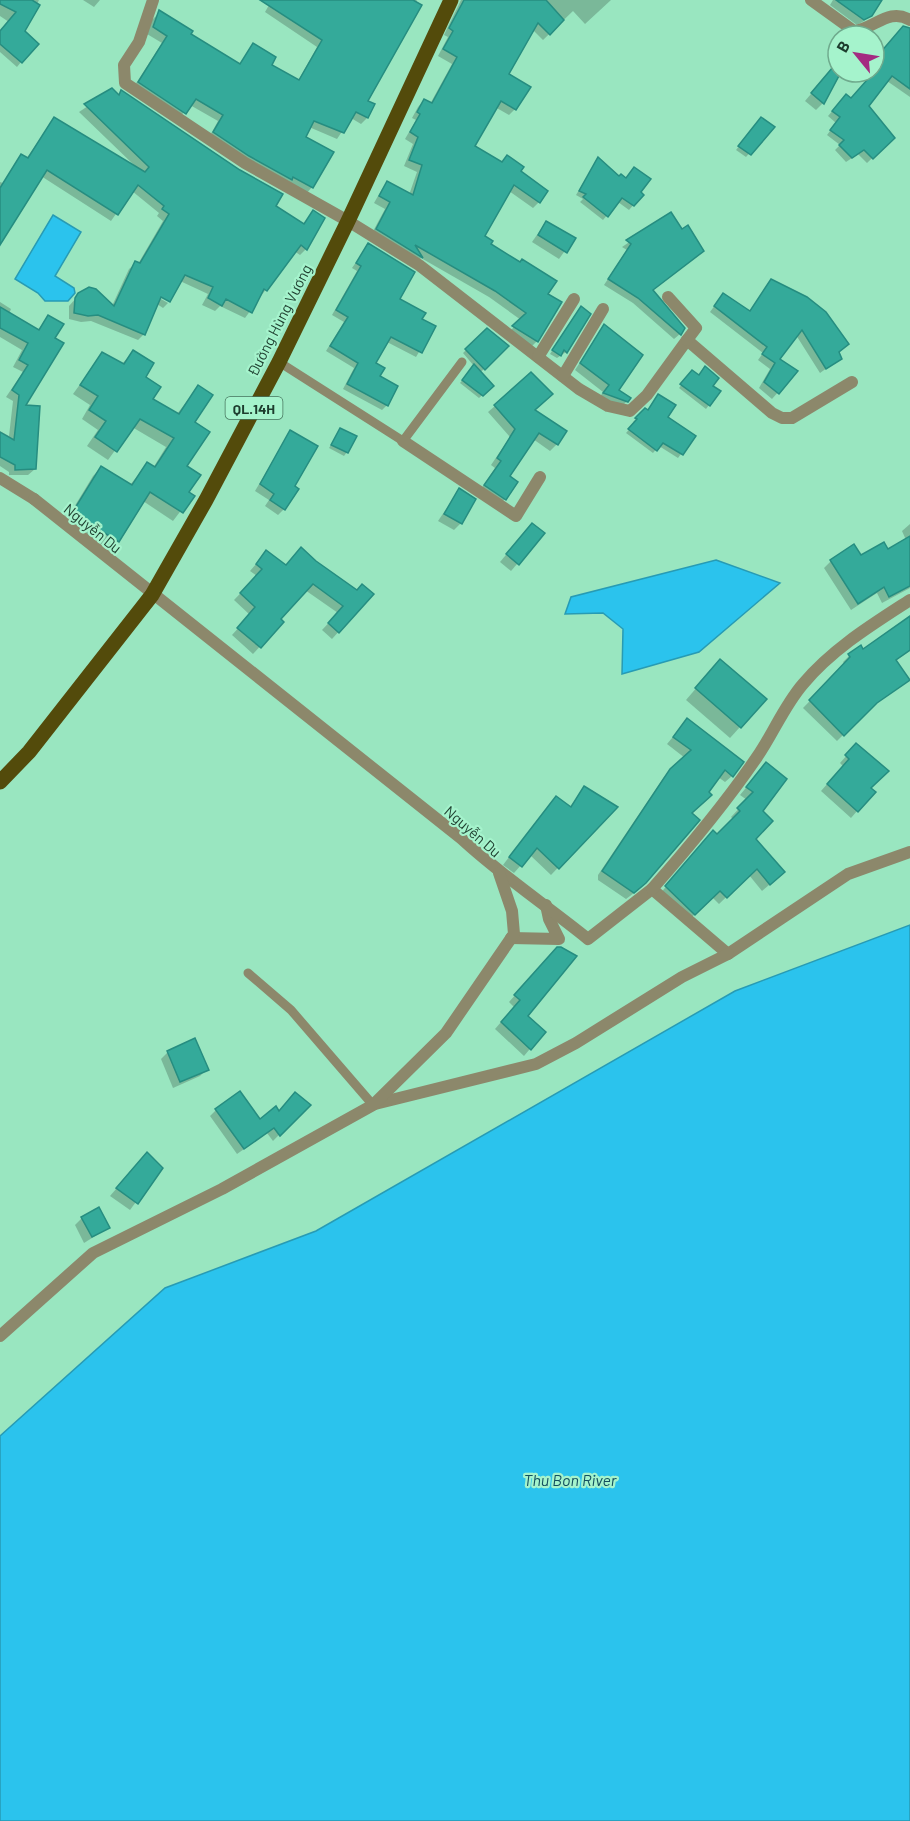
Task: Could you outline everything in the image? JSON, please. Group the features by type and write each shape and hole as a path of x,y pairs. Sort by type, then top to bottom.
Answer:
{"main road":[{"name":"Đường Hùng Vương","path":"0,782 29,752 152,595 206,500 279,362 348,221 445,2"}],"street":[{"path":"153,0 139,42 124,66 125,83 245,163 348,221 419,265 563,376 608,406 630,411 646,395 696,328 668,297"},
{"path":"816,2 854,31 862,30 887,16 903,16 910,20"},
{"path":"538,357 574,299"},
{"path":"563,376 603,309"},
{"path":"687,340 771,413 782,418 792,418 852,382"},
{"path":"403,441 516,516 540,477"},
{"name":"Nguyễn Du","path":"0,478 34,500 462,839 499,873 546,905 588,939 652,889"},
{"path":"728,954 652,889 711,822 758,755 802,685 821,665 864,630 910,600"},
{"path":"0,1336 93,1253 222,1189 374,1105 536,1064 576,1043 682,977 728,954 848,874 910,852"},
{"path":"374,1105 446,1033 514,934 512,911 499,873"},
{"path":"511,938 559,939 549,919 546,905"}],"lane":[{"path":"279,362 403,441 462,362"},
{"path":"248,973 291,1010 374,1105"}],"water":[{"path":"53,215 81,232 55,276 74,288 75,293 68,301 45,301 38,293 15,279"},
{"path":"716,560 780,583 699,652 622,674 623,629 603,613 565,614 571,597"},
{"name":"Thu Bon River","path":"910,925 910,1821 0,1821 0,1436 165,1288 316,1231 735,991"}],"building":[{"path":"0,0 32,0 40,5 25,31 39,44 22,63 0,44 0,31 16,12 0,4"},
{"path":"260,0 413,0 422,5 368,101 375,104 368,118 356,112 344,133 314,121 306,137 334,152 313,188 293,177 292,180 249,156 213,132 223,115 196,99 186,114 138,82 167,36 153,27 159,10 193,31 191,34 240,64 253,43 276,57 272,65 299,80 322,40"},
{"path":"464,0 546,0 564,20 550,35 538,23 509,74 531,87 516,110 501,101 475,146 502,162 507,155 524,167 521,171 548,191 540,203 514,185 485,236 493,241 491,244 520,262 522,259 557,281 548,294 562,302 538,342 512,326 526,313 495,291 415,245 423,258 376,229 390,202 379,196 387,181 413,195 422,165 409,160 418,137 410,132 420,114 417,112 424,99 432,103 457,57 443,49 453,31 449,28"},
{"path":"836,0 882,0 872,16 864,20"},
{"path":"903,26 910,28 910,89 892,76 886,84 886,46"},
{"path":"826,75 826,84 835,84 824,104 811,93"},
{"path":"863,84 886,84 869,106 895,138 873,159 864,150 852,158 839,145 844,140 830,130 840,117 832,111 846,94 851,98"},
{"path":"112,88 119,95 121,90 240,170 283,194 276,206 304,224 313,210 325,218 307,250 301,245 267,291 264,289 252,313 226,299 222,306 208,298 213,287 185,275 170,302 161,297 145,335 98,315 88,316 74,313 75,298 78,293 89,287 96,289 114,306 135,261 140,263 169,214 162,209 164,206 138,185 118,215 47,170 0,245 0,188 21,154 28,158 54,117 145,172 149,167 84,104"},
{"path":"761,117 775,127 751,155 738,146"},
{"path":"598,157 619,176 621,174 626,178 634,167 651,179 641,192 644,195 634,206 622,198 608,217 583,197 586,194 579,191"},
{"path":"671,212 682,229 688,225 704,251 653,290 685,328 681,335 638,298 608,279 631,244 626,240"},
{"path":"546,221 576,238 567,253 538,235"},
{"path":"368,243 415,272 400,299 426,313 422,319 436,326 422,353 391,337 376,363 385,368 380,376 398,386 388,406 347,384 358,363 330,346 348,317 336,310 361,266 356,263"},
{"path":"771,279 807,297 826,312 849,344 839,352 842,359 826,369 802,330 780,359 798,371 779,394 764,382 775,363 762,354 767,347 714,306 723,293 750,311"},
{"path":"581,306 591,314 567,353 564,350 561,356 552,350"},
{"path":"0,307 39,330 48,315 64,324 55,338 64,343 26,405 40,406 36,469 15,470 15,465 0,457 0,432 14,440 19,395 12,390 28,365 19,360 28,343 0,328"},
{"path":"604,324 643,355 619,390 631,398 628,402 603,393 609,385 580,363"},
{"path":"487,328 509,346 485,370 465,349"},
{"path":"133,350 154,363 146,377 161,387 153,399 179,414 198,385 213,395 195,422 210,432 187,466 201,475 189,492 195,496 183,513 150,492 119,542 72,513 101,466 132,485 147,462 155,467 174,438 140,419 117,452 95,437 106,421 89,410 98,396 80,385 102,352 124,364"},
{"path":"474,364 494,386 483,396 462,380"},
{"path":"705,366 719,378 713,386 721,391 710,406 680,384 692,370 699,375"},
{"path":"531,372 553,394 535,410 567,431 558,445 539,433 510,476 518,482 506,500 484,485 501,461 497,458 515,429 494,405"},
{"path":"658,394 676,405 668,417 696,436 683,455 663,443 657,451 628,429 645,408 648,410"},
{"path":"340,428 357,436 348,453 331,445"},
{"path":"290,430 318,446 295,486 299,489 285,510 270,500 274,494 260,484"},
{"path":"459,488 476,499 462,524 444,514"},
{"path":"532,523 545,533 519,565 506,554"},
{"path":"910,536 910,586 889,597 884,587 858,604 830,560 854,544 861,555 884,542 888,549"},
{"path":"301,547 316,561 357,590 362,584 374,594 339,633 328,623 343,606 313,584 281,619 284,622 261,648 237,628 255,607 240,593 262,569 256,564 266,550 286,565"},
{"path":"910,616 910,650 896,660 910,680 877,703 844,736 809,700 850,657 848,654 861,645 863,649"},
{"path":"720,659 767,699 741,728 695,688"},
{"path":"687,718 744,762 733,777 725,770 709,792 712,795 692,813 700,820 646,883 634,893 602,871 670,769 691,750 673,737"},
{"path":"856,743 889,771 871,788 876,792 858,812 827,784 849,759 845,755"},
{"path":"766,762 787,779 763,811 773,821 756,839 785,872 770,885 757,869 727,898 720,891 695,915 665,886 713,830 717,834 740,811 737,808 753,792 746,787"},
{"path":"584,786 618,807 559,869 537,848 522,867 509,857 556,796 571,807"},
{"path":"557,947 577,956 528,1016 546,1032 531,1050 501,1022 520,1000 514,995"},
{"path":"195,1038 209,1070 180,1082 167,1051"},
{"path":"240,1091 260,1119 276,1106 279,1111 295,1092 311,1105 280,1136 274,1128 244,1149 215,1109"},
{"path":"147,1152 163,1168 138,1204 116,1188"},
{"path":"99,1207 110,1228 92,1237 81,1217"}]}
